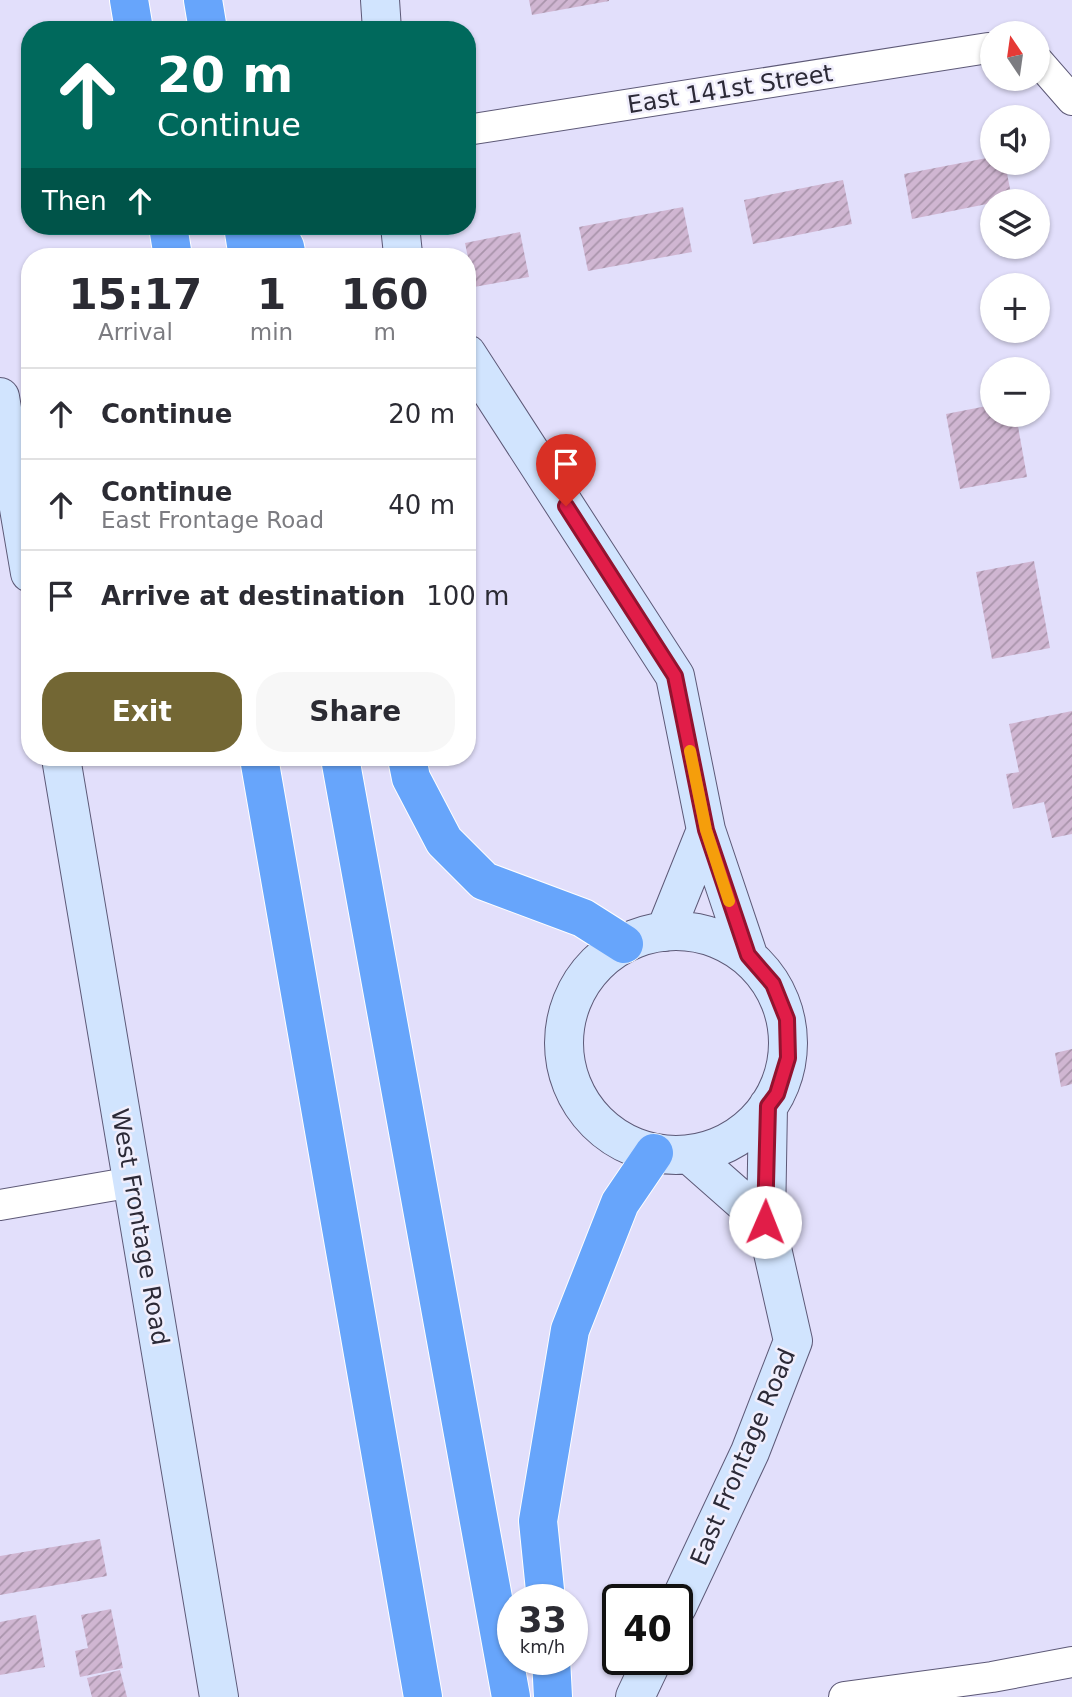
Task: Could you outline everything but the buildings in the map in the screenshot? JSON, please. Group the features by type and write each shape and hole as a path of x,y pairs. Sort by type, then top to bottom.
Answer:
{"highway":[{"path":"129,0 132,21"},
{"path":"203,0 206,21"},
{"path":"260,766 423,1697"},
{"path":"341,766 511,1697"},
{"path":"409,766 411,778 444,841 484,881 583,918 624,944"},
{"path":"544,1584 538,1521 570,1329 620,1203 672,1154"},
{"path":"552,1675 553,1697"}],"street":[{"path":"380,0 381,21"},
{"name":"East 141st Street","path":"476,129 980,50"},
{"path":"1050,75 1072,100"},
{"path":"476,368 675,676 706,830 748,955"},
{"path":"0,397 21,520"},
{"name":"West Frontage Road","path":"62,766 219,1697"},
{"path":"665,932 706,830"},
{"path":"672,1154 725,1144 755,1123 777,1094 788,1058 787,1019 773,984 748,955 714,936 677,930 639,936 605,954 580,983 566,1016 562,1053 572,1088 591,1118 620,1141 672,1154 765,1222"},
{"name":"East Frontage Road","path":"688,1584 750,1452 793,1341 765,1222 768,1106"},
{"path":"0,1205 133,1182"},
{"path":"844,1697 992,1677 1072,1662"},
{"path":"635,1697 645,1675"}],"slow traffic":[{"path":"690,751 706,830 729,901"}],"route":[{"path":"566,506 675,676 706,830 748,955 773,984 787,1019 788,1058 777,1094 768,1106 765,1222"}]}
